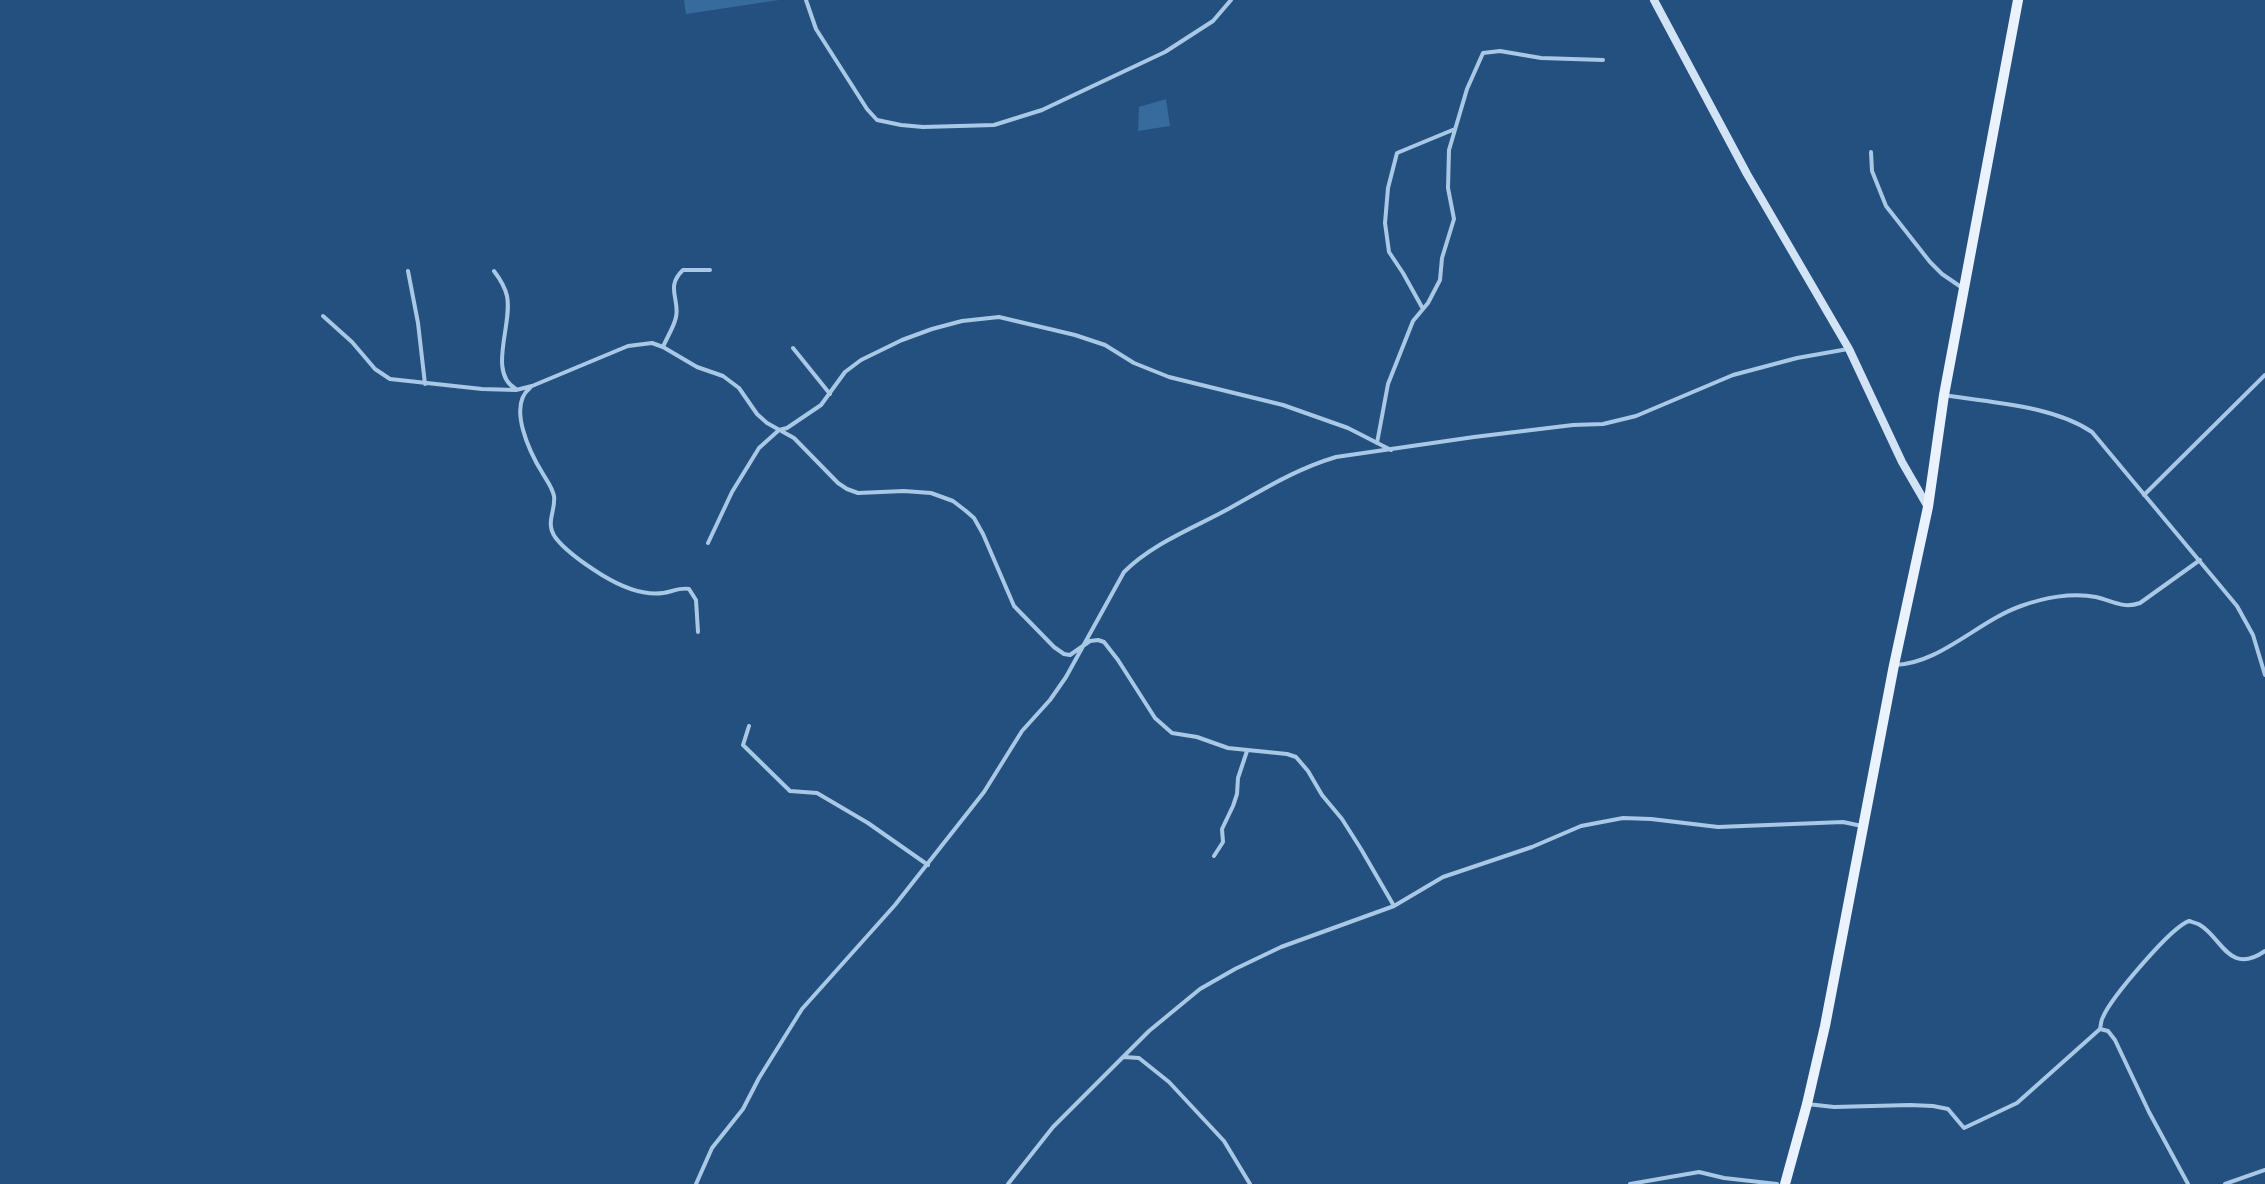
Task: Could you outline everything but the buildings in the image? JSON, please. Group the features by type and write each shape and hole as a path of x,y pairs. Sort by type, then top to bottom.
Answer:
{"main road":[{"path":"1654,0 1747,174 1849,349 1902,462 1928,507"},
{"path":"1785,1184 1807,1104 1825,1026 1862,826 1894,665 1928,507 1944,395 2018,0"}],"street":[{"path":"806,0 816,29 867,109 877,120 923,127 994,125 1042,110 1165,52 1213,20 1231,0"},
{"path":"1377,443 1388,384 1414,321 1440,280 1442,258 1454,219 1448,188 1449,150 1467,88 1483,53 1500,51 1541,58 1604,60"},
{"path":"1423,309 1403,273 1388,252 1385,223 1388,188 1397,153 1455,129"},
{"path":"1871,152 1872,171 1886,206 1930,262 1942,274 1964,289"},
{"path":"408,270 418,323 425,384"},
{"path":"663,347 676,317 673,288 675,278 683,270 710,270"},
{"path":"494,271 502,282 507,297 507,320 502,371 505,381 516,390"},
{"path":"323,316 352,342 380,373 390,379 425,384 516,390 532,386 628,346 652,343 663,347 697,367 732,381 757,414 767,423 794,438 838,483 847,489 858,493 904,491 931,493 953,501 974,518 1014,606 1054,647 1064,654 1074,653 1085,644 1098,640 1104,642 1118,660 1155,718 1165,728 1178,735 1198,737 1228,748 1287,754 1296,757 1302,763 1322,795 1342,819 1394,906"},
{"path":"708,543 732,492 759,448 779,430 787,428 821,405 845,372 861,360 902,340 932,329 962,321 999,317 1075,334 1105,345 1134,363 1169,377 1283,405 1348,428 1392,450"},
{"path":"793,348 830,394"},
{"path":"696,1184 712,1148 743,1109 759,1078 802,1009 928,865 984,792 1022,731 1050,700 1085,644 1124,572 1135,561 1154,548 1230,508 1283,477 1315,463 1336,457 1392,450 1474,436 1573,425 1603,424 1644,413 1733,375 1797,358 1849,349"},
{"path":"2144,495 2265,375"},
{"path":"532,386 524,392 519,409 533,455 550,484 554,496 549,521 556,537 584,563 621,585 634,590 658,593 689,588 696,600 698,632"},
{"path":"1944,395 2047,412 2077,422 2092,432 2237,606 2254,635 2265,676"},
{"path":"1894,665 1906,665 1932,656 1999,616 2021,606 2073,595 2096,597 2119,605 2131,607 2140,603 2200,560"},
{"path":"749,726 743,745 790,791 817,793 868,823 928,865"},
{"path":"1214,856 1222,842 1222,829 1237,794 1238,778 1247,751"},
{"path":"1008,1184 1053,1127 1124,1057 1182,1003 1235,969 1281,947 1394,906 1443,877 1532,847 1581,826 1600,821 1623,818 1651,819 1718,827 1842,822 1862,826"},
{"path":"1807,1104 1834,1107 1933,1106 1948,1109 1964,1128 2017,1103 2100,1029 2103,1017 2116,998 2160,944 2181,923 2189,920 2201,926 2231,957 2244,959 2259,955 2265,951"},
{"path":"2100,1029 2108,1031 2115,1040 2149,1112 2188,1184"},
{"path":"1124,1057 1139,1058 1169,1082 1224,1141 1250,1184"},
{"path":"2225,1184 2265,1170"},
{"path":"1630,1184 1699,1172 1724,1178 1777,1184"}],"shaded area":[{"path":"684,0 779,0 686,14"},
{"path":"1166,99 1170,126 1138,131 1139,107"}]}
